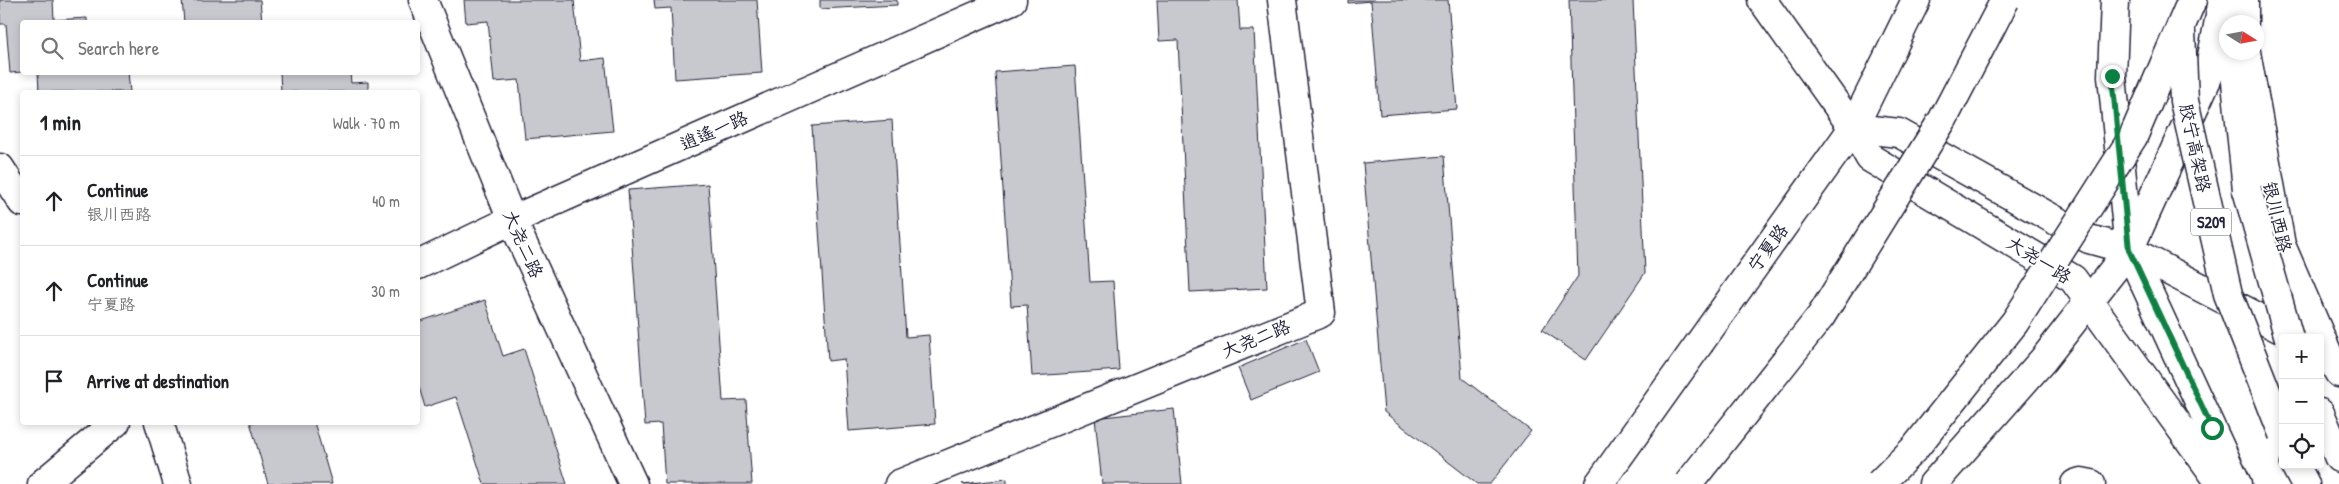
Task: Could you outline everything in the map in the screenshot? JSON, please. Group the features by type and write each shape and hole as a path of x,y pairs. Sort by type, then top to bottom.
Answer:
{"main road":[{"name":"大尧二路","path":"423,0 512,220 633,484"},
{"name":"逍遥一路","path":"420,264 512,220 1012,0"},
{"name":"大尧二路","path":"899,484 1321,313 1282,0"},
{"name":"大尧一路","path":"1762,0 1853,128 1870,158 2073,279 2221,484"},
{"name":"宁夏路","path":"1599,484 1853,128 1916,0"},
{"path":"1688,484 1821,316 1943,119 2005,0"},
{"path":"2115,0 2112,76 2129,250 2237,484"},
{"name":"胶宁高架路","path":"2180,0 2184,101 2228,294 2279,424"},
{"path":"1879,484 1915,448 2014,322 2133,137 2192,0"},
{"path":"1933,484 2043,360 2129,250 2208,77 2223,0"},
{"path":"2228,0 2229,15"},
{"path":"2244,0 2244,15"},
{"name":"S209","path":"2234,60 2247,190 2288,334"},
{"name":"银川西路","path":"2247,60 2280,245 2332,357"},
{"path":"1853,128 1899,133 2089,239 2129,250 2290,334"},
{"path":"0,168 20,199"},
{"path":"2324,422 2339,458"},
{"path":"42,484 112,425"},
{"path":"160,425 178,484"},
{"path":"2297,469 2305,484"},
{"path":"2075,484 2081,482 2091,484"}],"building":[{"path":"0,0 53,0 54,20 20,20 20,72 10,73 6,24 0,24"},
{"path":"182,0 260,0 262,20 184,20"},
{"path":"464,0 574,0 580,61 605,58 613,131 525,139 519,80 494,82 488,21 466,23"},
{"path":"654,0 757,0 762,73 675,79 671,8 655,9"},
{"path":"820,0 897,0 897,5 820,9"},
{"path":"1157,0 1238,0 1240,30 1254,30 1267,288 1190,292 1178,40 1159,41"},
{"path":"1348,0 1448,0 1457,109 1380,115 1371,1 1348,3"},
{"path":"1569,0 1633,0 1645,273 1586,360 1542,330 1578,276"},
{"path":"87,18 87,20 54,20"},
{"path":"1075,66 1090,282 1113,281 1119,370 1032,376 1027,305 1011,306 995,72"},
{"path":"38,75 128,75 130,90 39,90"},
{"path":"280,75 350,75 351,83 368,82 368,90 281,90"},
{"path":"892,120 906,337 929,335 935,424 849,431 844,359 828,361 812,126"},
{"path":"1444,156 1462,378 1531,431 1490,484 1477,484 1384,412 1363,163"},
{"path":"708,184 723,401 746,400 752,484 665,484 661,424 645,425 628,190"},
{"path":"485,300 503,356 524,349 567,484 484,484 456,397 425,407 420,391 420,321"},
{"path":"1306,339 1319,372 1251,400 1238,368"},
{"path":"1174,409 1182,484 1102,484 1095,418"},
{"path":"251,425 315,425 332,484 268,484"},
{"path":"1007,479 1007,484 962,484"}],"route":[{"path":"2112,76 2129,250 2212,428"}]}
